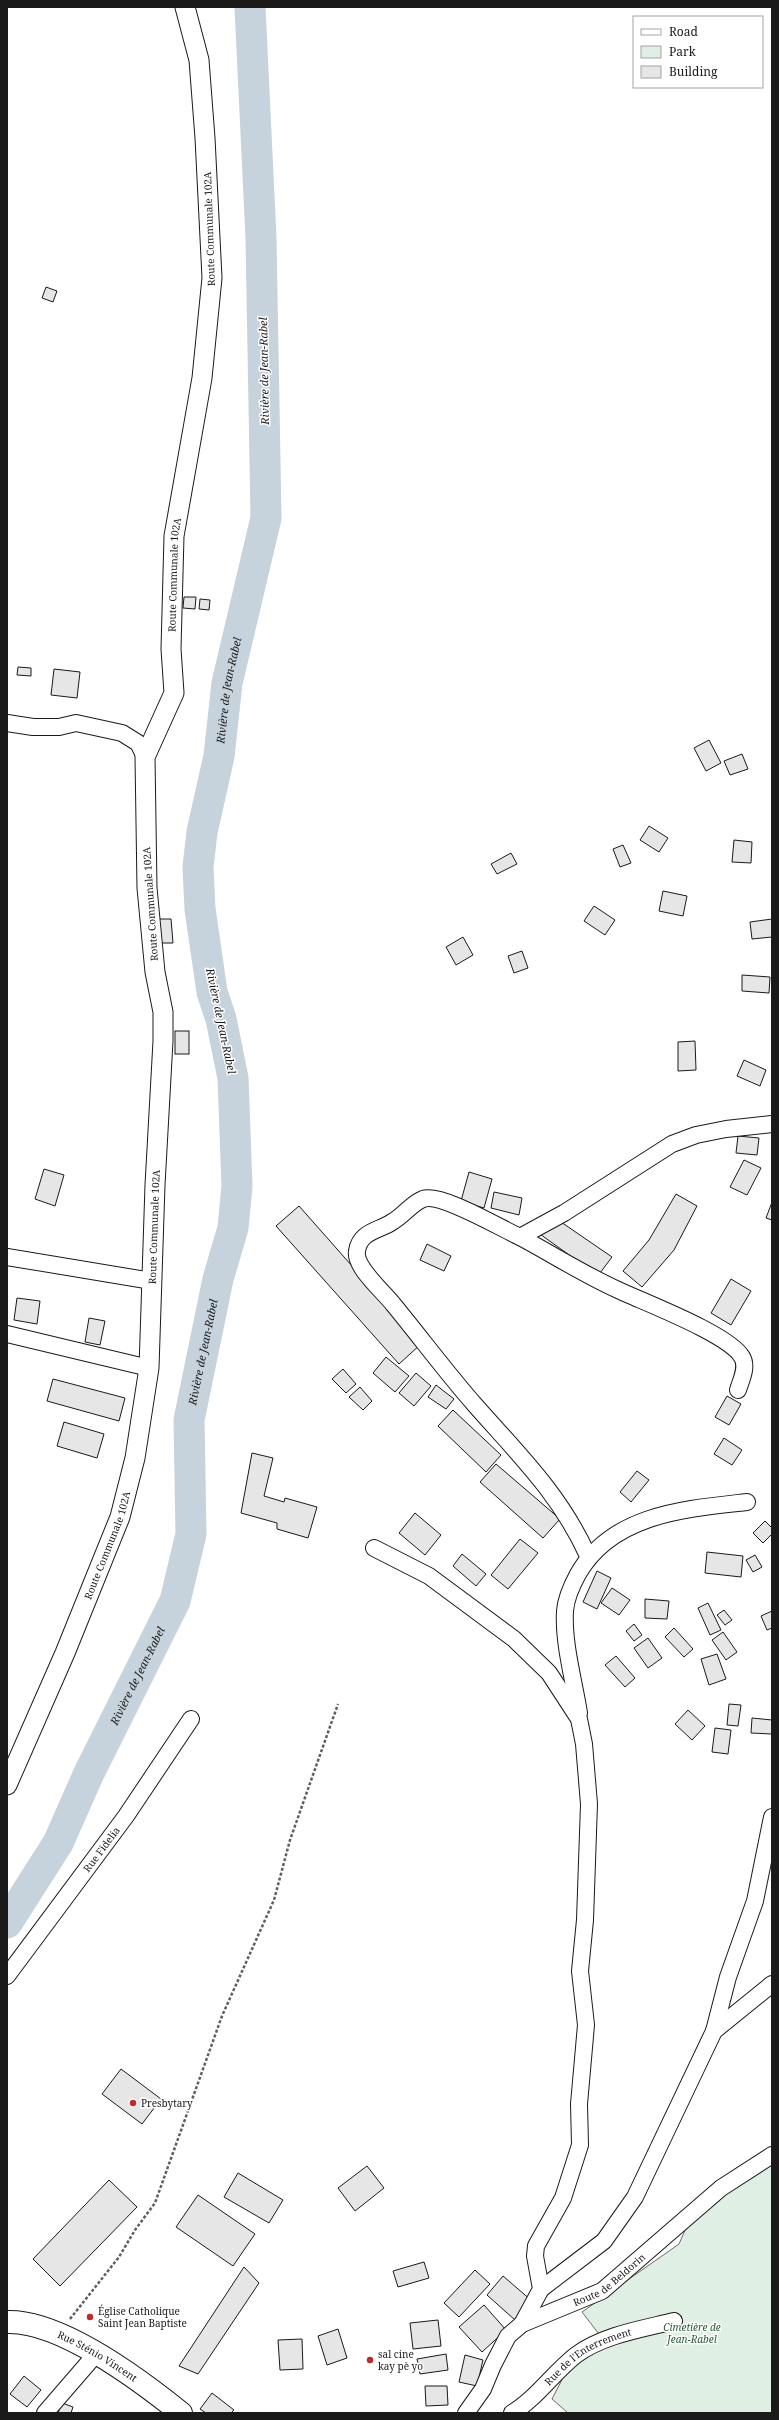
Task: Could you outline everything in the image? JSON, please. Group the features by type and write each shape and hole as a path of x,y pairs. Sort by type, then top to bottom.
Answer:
{"main road":[{"name":"Rue Sténio Vincent","path":"12,2319 58,2334 96,2354 162,2398 181,2413"}],"street":[{"name":"Route Communale 102A","path":"7,1785 65,1653 120,1517 135,1458 149,1368 163,1012 155,972 147,888 145,757 174,693 171,649 174,536 202,378 212,278 205,138 199,60 185,7"},
{"path":"7,723 33,727 59,727 76,723 122,733 138,743 145,757"},
{"path":"520,1237 564,1213 672,1144 696,1135 726,1128 772,1124"},
{"path":"588,1556 560,1504 514,1448 437,1361 393,1303 358,1264 356,1251 361,1239 373,1230 388,1225 423,1199 433,1196 453,1203 616,1289 697,1326 735,1350 742,1358 744,1367 738,1390"},
{"path":"7,1257 152,1281"},
{"path":"7,1334 149,1368"},
{"path":"541,2289 535,2256 536,2246 563,2198 580,2145 579,2104 586,2025 580,1971 585,1920 589,1804 584,1744 579,1719 565,1610 569,1590 588,1556 632,1525 655,1516 746,1502"},
{"path":"374,1548 429,1576 514,1639 550,1673 579,1719"},
{"name":"Rue Fidelia","path":"7,1976 126,1816 191,1719"},
{"path":"522,2324 541,2289 604,2241 635,2197 714,2031 728,1977 755,1901 772,1817"},
{"path":"714,2031 772,1984"},
{"name":"Route de Beldorin","path":"466,2413 483,2389 492,2365 508,2336 522,2324 602,2291 721,2188 772,2155"},
{"name":"Rue de l'Enterrement","path":"512,2413 575,2356 589,2346 618,2336 674,2321"},
{"path":"45,2413 96,2354"}],"path":[{"path":"58,2334 119,2257 135,2230 155,2202 222,2016 274,1900 290,1840 338,1704"}],"green space":[{"name":"Cimetière de Jean-Rabel","path":"772,2147 772,2413 568,2413 552,2399 568,2368 602,2338 582,2312 679,2244 693,2212 761,2153"}],"building":[{"path":"46,287 57,291 53,302 42,298"},
{"path":"184,597 196,597 195,609 183,608"},
{"path":"200,599 210,600 209,610 199,609"},
{"path":"18,667 31,668 31,676 17,675"},
{"path":"54,669 80,672 77,698 51,695"},
{"path":"709,740 721,763 706,771 694,748"},
{"path":"742,754 748,769 730,775 724,761"},
{"path":"649,826 668,838 659,852 640,840"},
{"path":"734,840 752,842 751,863 732,862"},
{"path":"623,845 631,863 620,867 613,849"},
{"path":"511,853 517,864 497,874 491,864"},
{"path":"663,891 687,896 683,916 659,911"},
{"path":"594,906 615,920 605,935 584,921"},
{"path":"158,919 171,919 173,943 160,943"},
{"path":"772,919 772,937 752,939 750,922"},
{"path":"463,937 473,955 456,965 446,947"},
{"path":"522,951 528,968 514,973 508,956"},
{"path":"742,975 770,977 769,993 742,991"},
{"path":"175,1031 189,1031 189,1054 175,1054"},
{"path":"695,1041 696,1070 678,1071 678,1042"},
{"path":"744,1060 766,1070 760,1086 737,1076"},
{"path":"738,1136 759,1138 757,1155 736,1153"},
{"path":"744,1160 761,1168 747,1195 730,1187"},
{"path":"44,1169 64,1175 55,1206 35,1199"},
{"path":"469,1172 492,1179 484,1208 461,1201"},
{"path":"494,1192 522,1198 519,1215 491,1208"},
{"path":"676,1194 697,1206 674,1250 642,1287 623,1271 649,1240"},
{"path":"772,1202 772,1220 766,1218"},
{"path":"299,1206 421,1344 399,1364 276,1226"},
{"path":"561,1222 612,1257 600,1273 586,1267 537,1232"},
{"path":"427,1244 451,1256 444,1271 420,1260"},
{"path":"731,1279 751,1291 731,1325 711,1313"},
{"path":"17,1298 40,1301 37,1324 14,1320"},
{"path":"89,1318 105,1321 100,1345 85,1342"},
{"path":"386,1357 409,1376 395,1392 373,1373"},
{"path":"343,1369 356,1384 346,1393 332,1379"},
{"path":"416,1373 431,1386 414,1406 399,1393"},
{"path":"53,1379 125,1398 119,1421 47,1401"},
{"path":"436,1385 454,1399 446,1409 428,1397"},
{"path":"360,1387 372,1401 363,1410 349,1397"},
{"path":"727,1396 741,1404 729,1425 715,1417"},
{"path":"453,1410 501,1455 486,1472 438,1426"},
{"path":"64,1422 104,1434 97,1458 57,1446"},
{"path":"724,1438 742,1450 732,1465 714,1454"},
{"path":"252,1453 273,1458 264,1496 284,1502 285,1498 317,1507 308,1538 277,1529 277,1523 241,1513"},
{"path":"496,1464 560,1519 543,1538 480,1482"},
{"path":"637,1471 649,1480 631,1502 620,1492"},
{"path":"415,1513 441,1535 425,1555 399,1533"},
{"path":"765,1521 772,1528 772,1534 763,1543 753,1533"},
{"path":"520,1539 538,1553 508,1589 491,1575"},
{"path":"707,1552 743,1556 741,1577 705,1573"},
{"path":"462,1554 486,1574 476,1586 453,1566"},
{"path":"755,1555 762,1567 753,1572 746,1560"},
{"path":"597,1571 611,1578 597,1609 583,1602"},
{"path":"612,1588 630,1600 619,1615 601,1603"},
{"path":"645,1599 669,1601 667,1619 645,1618"},
{"path":"708,1603 721,1630 710,1635 698,1608"},
{"path":"724,1610 732,1620 725,1625 717,1615"},
{"path":"772,1611 772,1628 767,1630 761,1616"},
{"path":"634,1624 642,1635 634,1641 626,1631"},
{"path":"674,1628 693,1649 684,1657 665,1637"},
{"path":"723,1632 737,1652 726,1660 712,1640"},
{"path":"648,1638 662,1658 648,1668 634,1648"},
{"path":"717,1654 726,1679 709,1685 701,1659"},
{"path":"616,1656 635,1678 625,1687 605,1665"},
{"path":"729,1704 741,1705 738,1726 727,1725"},
{"path":"688,1710 705,1726 692,1740 675,1724"},
{"path":"752,1718 772,1720 772,1734 751,1733"},
{"path":"715,1728 731,1730 728,1754 712,1752"},
{"path":"121,2069 161,2099 142,2124 102,2094"},
{"path":"367,2166 384,2188 355,2211 338,2188"},
{"path":"238,2173 283,2200 269,2223 224,2197"},
{"path":"109,2180 137,2207 60,2286 33,2259"},
{"path":"198,2195 255,2234 233,2266 176,2227"},
{"path":"424,2262 429,2278 398,2287 393,2271"},
{"path":"244,2267 259,2283 198,2374 179,2366"},
{"path":"475,2270 490,2284 459,2317 444,2303"},
{"path":"503,2276 532,2301 515,2320 487,2295"},
{"path":"484,2305 506,2330 482,2352 459,2327"},
{"path":"438,2320 441,2346 413,2349 410,2323"},
{"path":"338,2329 347,2358 327,2365 318,2336"},
{"path":"302,2339 303,2369 280,2370 278,2340"},
{"path":"446,2354 448,2370 420,2374 417,2359"},
{"path":"465,2355 483,2360 477,2386 459,2382"},
{"path":"24,2376 41,2390 27,2407 10,2394"},
{"path":"425,2386 447,2386 448,2405 426,2406"},
{"path":"212,2393 234,2410 231,2413 206,2413 200,2409"},
{"path":"62,2403 73,2407 71,2413 58,2413"}],"waterway":[{"name":"Rivière de Jean-Rabel","path":"7,1923 58,1843 89,1773 175,1601 191,1534 189,1420 218,1279 233,1228 237,1186 233,1078 221,1019 212,992 200,909 198,867 202,832 219,756 227,683 266,518 261,238 250,7"}],"place":[{"name":"Presbytary","path":"133,2103"},
{"name":"Église Catholique Saint Jean Baptiste","path":"90,2317"},
{"name":"sal cine kay pè yo","path":"370,2360"}]}
